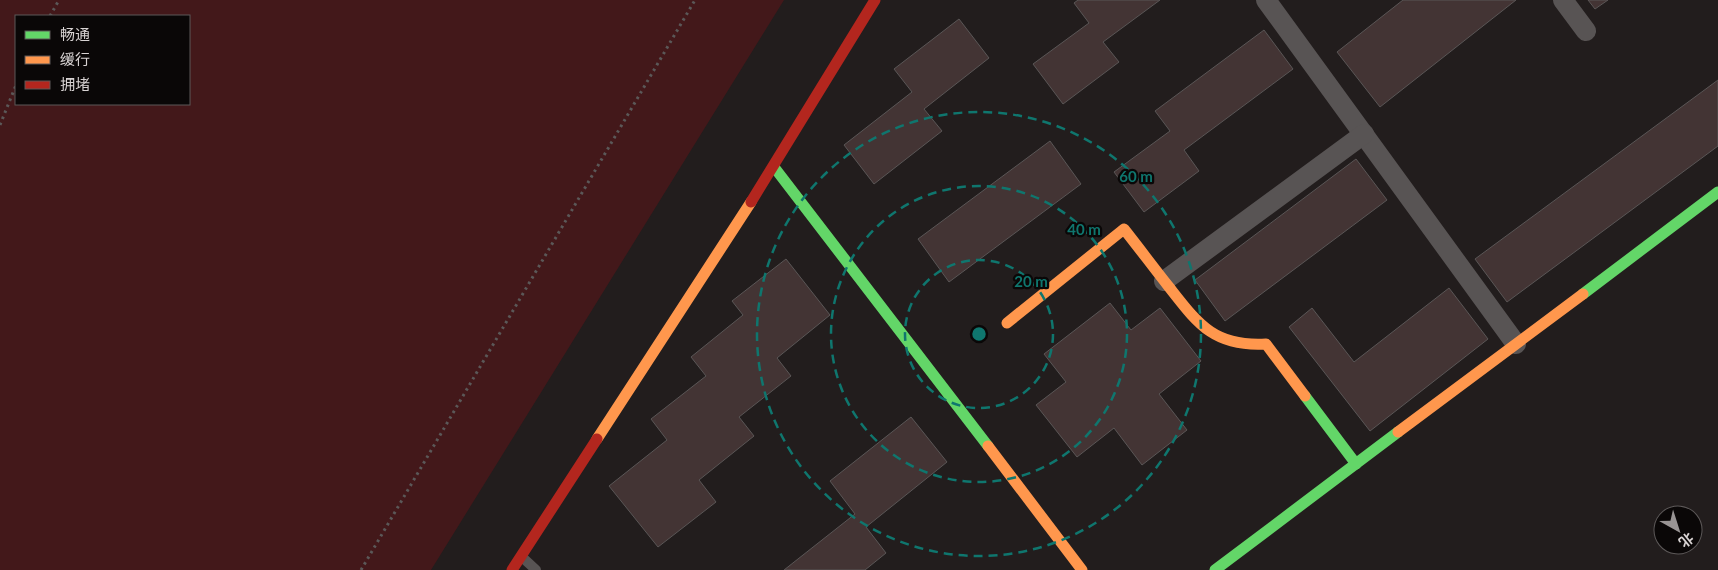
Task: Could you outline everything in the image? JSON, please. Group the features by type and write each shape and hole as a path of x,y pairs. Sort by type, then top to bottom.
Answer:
{"street":[{"path":"512,570 774,166 875,0"},
{"path":"1266,0 1516,344"},
{"path":"1563,0 1586,31"},
{"path":"1164,281 1364,134"},
{"path":"774,166 1082,570"},
{"path":"1215,570 1718,192"},
{"path":"1007,323 1124,228 1196,321 1208,332 1223,340 1237,344 1252,346 1266,344 1356,464"}],"lane":[{"path":"521,557 536,570"}],"path":[{"path":"51,15 60,0"},
{"path":"361,570 695,0"},
{"path":"0,125 15,88"}],"shaded area":[{"path":"0,0 784,0 431,570 0,570"}],"building":[{"path":"1078,0 1160,0 1103,42 1119,62 1063,104 1033,64 1089,23 1074,3"},
{"path":"1403,0 1516,0 1380,107 1337,52"},
{"path":"1588,0 1608,0 1595,9"},
{"path":"959,19 989,58 924,109 942,131 874,184 844,145 912,92 894,69"},
{"path":"1264,30 1293,69 1184,150 1199,171 1144,212 1114,172 1170,131 1155,111"},
{"path":"1718,80 1718,146 1507,302 1475,259"},
{"path":"1050,141 1081,184 949,282 918,239"},
{"path":"1356,159 1387,200 1225,321 1195,280"},
{"path":"786,259 830,315 777,358 791,376 739,417 754,436 699,480 716,502 658,547 609,486 667,440 651,419 706,376 691,357 743,315 732,301"},
{"path":"1449,288 1488,339 1370,431 1289,327 1312,308 1354,362"},
{"path":"1110,303 1131,330 1160,308 1201,361 1159,394 1187,430 1142,465 1114,428 1077,457 1036,405 1066,382 1044,354"},
{"path":"911,417 947,462 866,527 886,553 865,570 784,570 855,514 830,481"}],"traffic: fast":[{"path":"774,167 988,446"},
{"path":"1583,294 1718,192"},
{"path":"1305,396 1356,464"},
{"path":"1215,570 1398,432"}],"traffic: slow":[{"path":"597,439 751,202"},
{"path":"1007,323 1124,229 1179,300 1199,322 1220,337 1233,342 1266,344 1305,396"},
{"path":"1398,432 1583,294"},
{"path":"988,446 1082,570"}],"traffic: jam":[{"path":"751,202 875,0"},
{"path":"512,570 597,439"}]}
